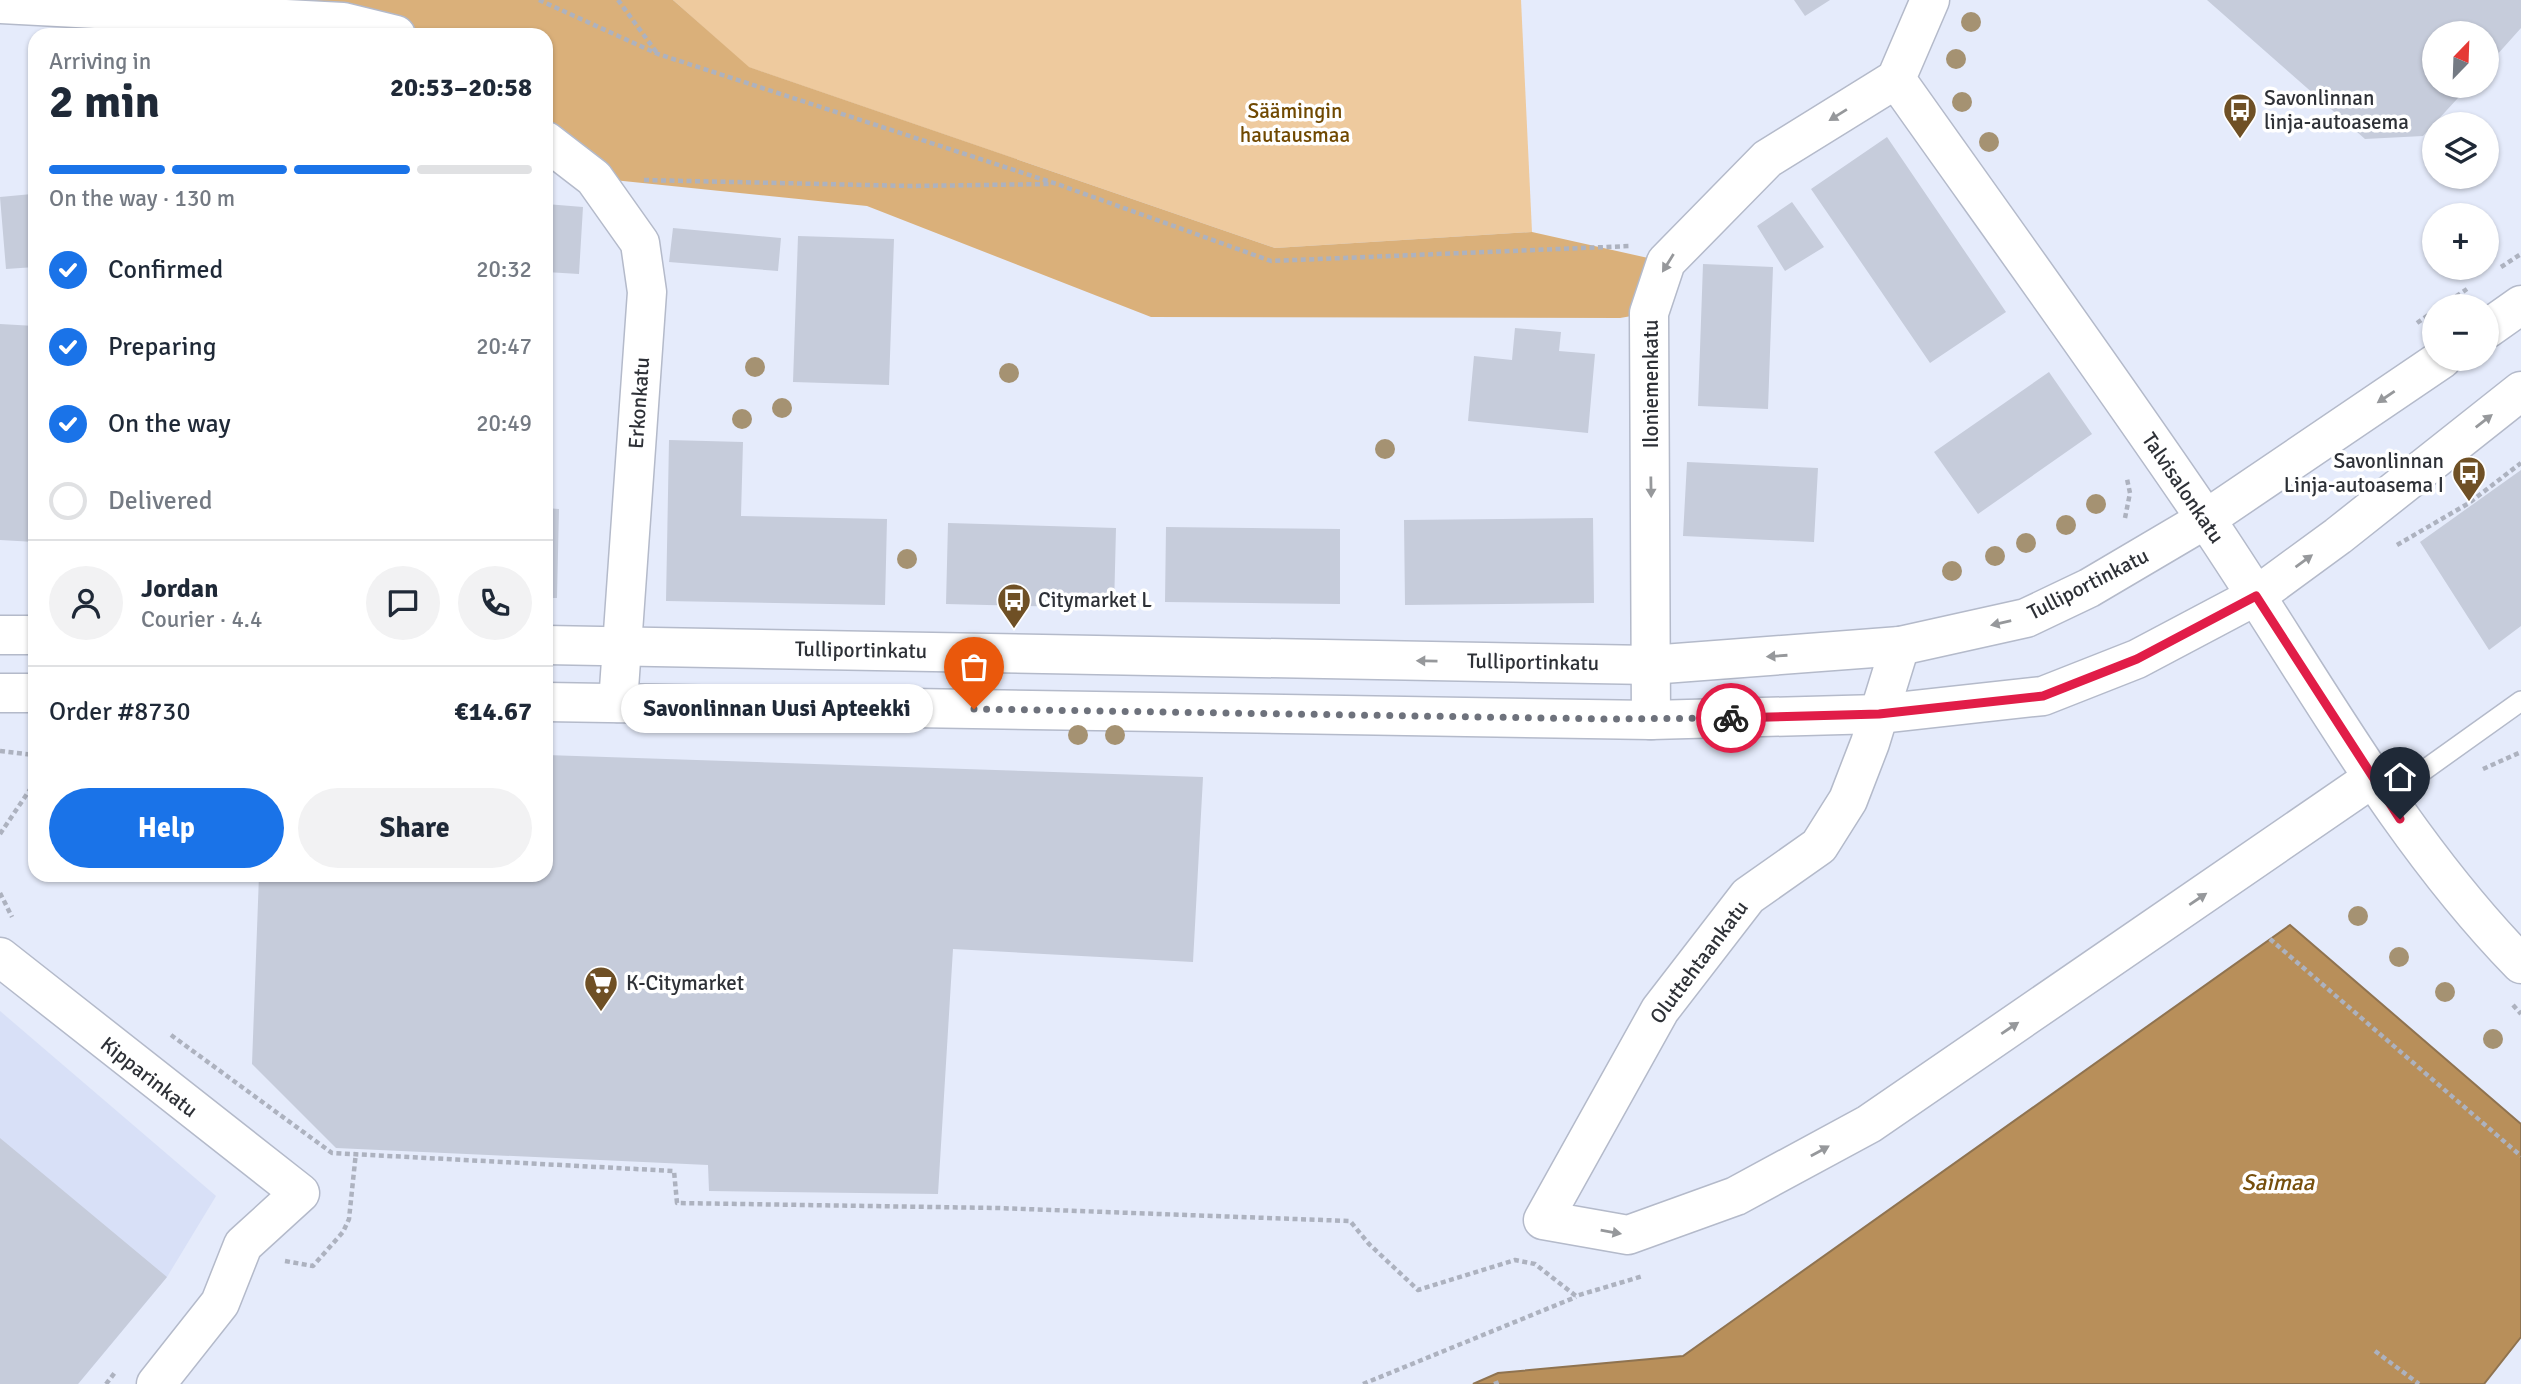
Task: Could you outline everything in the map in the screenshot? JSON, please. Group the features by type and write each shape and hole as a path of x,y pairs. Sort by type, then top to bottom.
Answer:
{"street":[{"path":"1896,79 1930,0"},
{"path":"0,4 343,22 367,28"},
{"name":"Iloniemenkatu","path":"1651,720 1649,313 1666,262 1767,159 1896,79"},
{"name":"Talvisalonkatu","path":"1896,79 2206,519 2400,819 2472,915 2521,964"},
{"name":"Erkonkatu","path":"553,146 594,178 640,243 647,292 618,703"},
{"path":"2499,320 2521,305"},
{"name":"Tulliportinkatu","path":"553,645 1650,665 1900,646 2026,618 2090,588 2206,519 2424,371"},
{"path":"553,702 1651,720 1879,714 2043,696 2137,659 2256,596 2338,536 2521,391"},
{"path":"0,635 28,635"},
{"name":"Oluttehtaankatu","path":"1900,646 1848,800 1819,846 1748,896 1660,1010 1543,1220 1628,1235 1736,1196 1869,1124 2382,789"},
{"path":"0,693 28,693"},
{"name":"Kipparinkatu","path":"0,957 300,1193 243,1245 220,1303 156,1384"}],"lane":[{"path":"2382,789 2423,771 2521,701"}],"path":[{"path":"539,0 658,54 1057,184 1271,261 1637,245 1666,262"},
{"path":"618,0 658,54"},
{"path":"594,178 911,186 1057,184"},
{"path":"0,751 28,754"},
{"path":"0,834 28,792"},
{"path":"0,893 15,921"},
{"path":"2270,939 2521,1156"},
{"path":"168,1033 332,1153 674,1171 677,1203 996,1208 1350,1221 1369,1244 1419,1290 1515,1260 1535,1264 1576,1296"},
{"path":"1363,1384 1576,1296 1648,1275"},
{"path":"2375,1351 2419,1384"},
{"path":"1494,1384 1502,1381"}],"shaded area":[{"path":"287,0 673,0 749,67 1275,248 1532,232 1666,262 1649,313 1620,318 1151,317 867,206 594,178 553,146 553,28 374,28"},
{"path":"0,1011 216,1196 167,1277 78,1384 0,1384"}],"green space":[{"name":"Säämingin hautausmaa","path":"673,0 1521,0 1532,232 1275,248 748,67"}],"water":[{"name":"Saimaa","path":"2290,925 2521,1124 2521,1337 2484,1384 1473,1384 1498,1373 1683,1356"}],"building":[{"path":"1794,0 1830,0 1805,16"},
{"path":"2207,0 2521,0 2521,28 2499,53 2499,21 2422,21 2422,98 2458,98 2445,112 2422,112 2422,136 2365,139"},
{"path":"1887,137 2006,312 1930,363 1811,189"},
{"path":"28,194 28,267 6,269 0,197"},
{"path":"1792,202 1824,247 1785,271 1757,226"},
{"path":"553,205 583,207 579,274 553,272"},
{"path":"673,228 781,238 778,271 669,262"},
{"path":"798,236 894,239 889,385 793,382"},
{"path":"1703,264 1773,267 1768,409 1698,406"},
{"path":"0,324 28,326 28,542 0,540"},
{"path":"1515,328 1561,332 1559,351 1595,354 1588,433 1468,421 1474,356 1512,360"},
{"path":"2049,372 2092,434 1978,514 1934,452"},
{"path":"669,440 743,442 741,516 887,519 885,605 666,601"},
{"path":"1687,462 1818,468 1814,542 1683,536"},
{"path":"2521,470 2521,626 2489,650 2420,542"},
{"path":"553,509 559,509 557,598 553,598"},
{"path":"1593,518 1594,603 1405,605 1404,520"},
{"path":"948,523 1116,528 1114,608 946,604"},
{"path":"1166,527 1340,529 1340,604 1165,602"},
{"name":"K-Citymarket","path":"553,755 1203,777 1193,962 953,949 938,1194 709,1191 708,1165 336,1148 252,1064 259,882 553,882"},
{"path":"0,1138 167,1277 78,1384 0,1384"}],"way so far":[{"path":"974,709 1651,720 1731,718"}],"place":[{"name":"Savonlinnan linja-autoasema","path":"2240,140"},
{"name":"Savonlinnan Linja-autoasema I","path":"2469,503"},
{"name":"Citymarket L","path":"1014,630"},
{"name":"Savonlinnan Uusi Apteekki","path":"974,709"},
{"name":"K-Citymarket","path":"601,1013"}],"route":[{"path":"1731,718 1879,714 2043,696 2137,659 2256,596 2400,819"}]}
